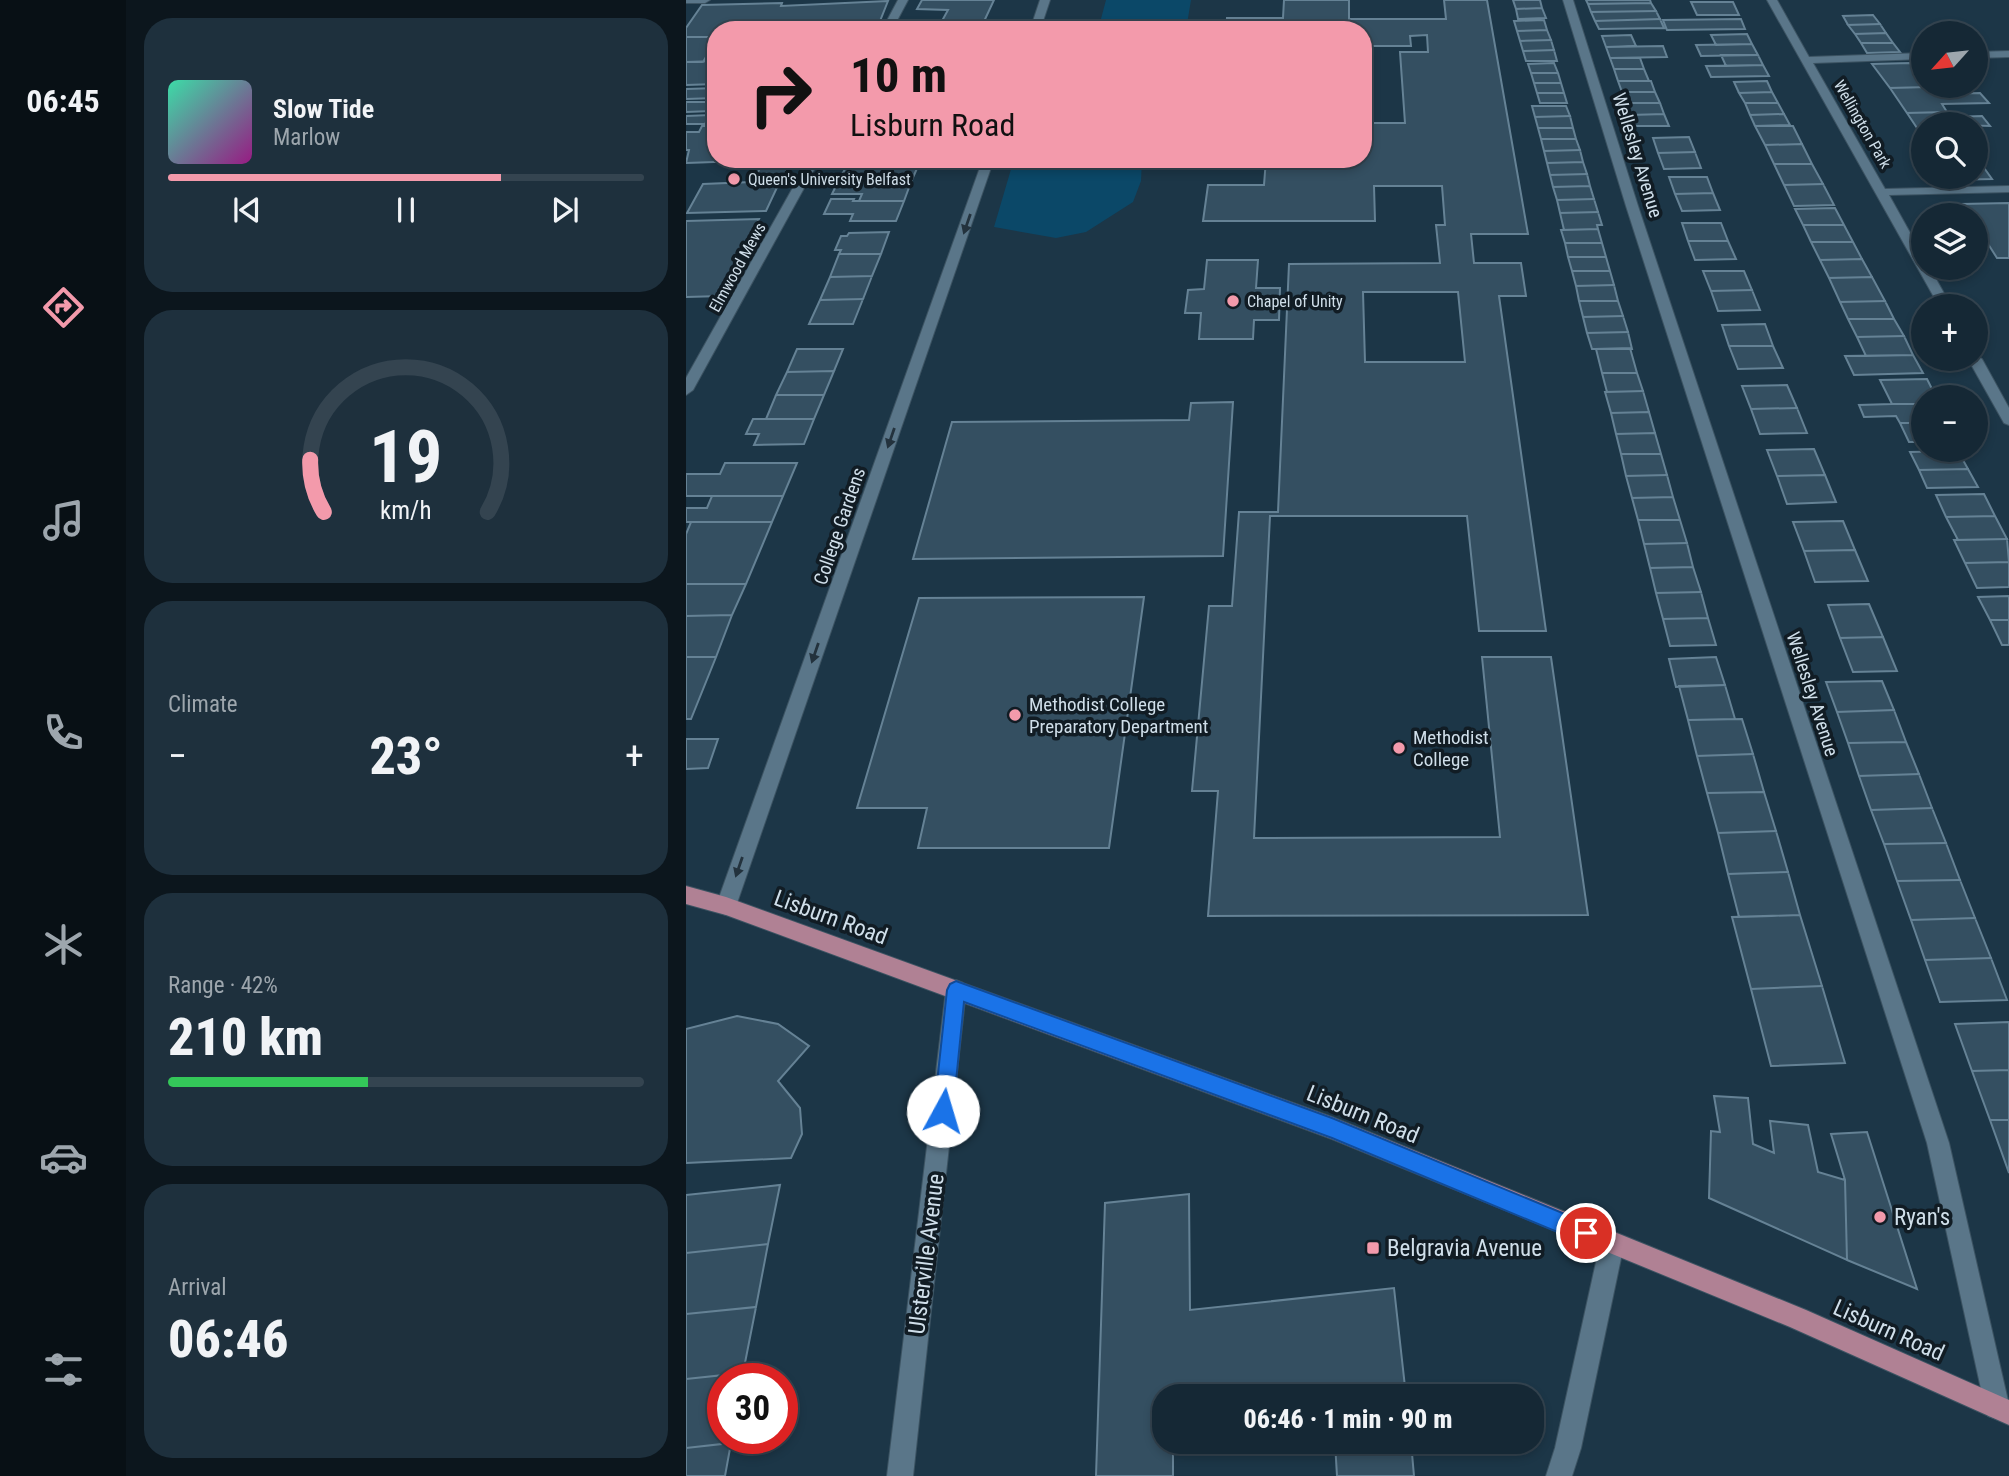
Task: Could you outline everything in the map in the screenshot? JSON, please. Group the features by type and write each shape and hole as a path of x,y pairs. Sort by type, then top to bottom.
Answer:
{"main road":[{"name":"Lisburn Road","path":"687,897 726,906 1332,1128 1798,1318 2003,1410"}],"street":[{"path":"686,0 705,0"},
{"path":"892,21 904,0"},
{"path":"1038,21 1045,0"},
{"name":"Wellesley Avenue","path":"1568,0 1632,206 1938,1143 2003,1410"},
{"name":"Wellington Park","path":"1772,0 1911,244"},
{"path":"1988,55 2009,54"},
{"path":"1806,60 1911,56"},
{"name":"Elmwood Mews","path":"686,390 810,168"},
{"name":"College Gardens","path":"726,906 986,168"},
{"path":"1882,192 2009,189"},
{"path":"1982,371 2009,420"},
{"name":"Ulsterville Avenue","path":"900,1476 956,990"},
{"path":"1559,1476 1568,1448 1612,1244"}],"shaded area":[{"path":"1106,0 1191,0 1188,21 1100,21"},
{"path":"1011,168 1142,168 1141,181 1133,202 1086,232 1056,238 994,227"}],"building":[{"path":"922,0 994,0 984,21 942,21 948,10 917,9"},
{"path":"1284,0 1349,0 1349,19 1446,19 1444,0 1487,0 1528,234 1471,234 1474,263 1521,263 1526,296 1499,296 1546,631 1479,631 1467,516 1270,516 1254,838 1500,837 1482,657 1551,657 1588,915 1208,916 1218,791 1192,791 1209,606 1232,606 1239,512 1278,512 1289,264 1440,263 1436,225 1445,225 1442,186 1374,186 1375,221 1203,221 1208,185 1264,185 1265,168 1372,168 1372,123 1405,123 1400,52 1428,52 1427,35 1410,36 1411,46 1372,46 1372,21 1227,21 1227,18 1283,18","holes":["1363,292 1458,292 1465,362 1365,362"]},
{"path":"1513,0 1540,0 1542,8 1516,9"},
{"path":"1586,0 1650,0 1651,3 1588,4"},
{"path":"888,1 880,21 707,21 707,37 686,37 686,28 702,5 782,3 781,6"},
{"path":"1691,2 1733,2 1739,15 1697,15"},
{"path":"1651,3 1656,11 1591,12 1588,4"},
{"path":"1542,8 1546,18 1518,19 1516,9"},
{"path":"1656,11 1660,19 1595,21 1591,12"},
{"path":"1873,15 1880,24 1848,25 1843,16"},
{"path":"1660,19 1664,28 1599,29 1595,21"},
{"path":"1741,19 1745,29 1667,30 1663,20"},
{"path":"1544,20 1547,30 1517,31 1514,21"},
{"path":"1880,24 1886,33 1855,34 1848,25"},
{"path":"1547,30 1551,40 1520,41 1517,31"},
{"path":"1886,33 1893,43 1861,43 1855,34"},
{"path":"1747,34 1752,44 1716,45 1711,35"},
{"path":"1631,35 1636,46 1606,47 1602,36"},
{"path":"686,37 707,37 707,55 703,62 686,62"},
{"path":"1551,40 1554,50 1523,51 1520,41"},
{"path":"1861,43 1893,43 1900,52 1867,53"},
{"path":"1752,44 1758,55 1701,56 1696,45"},
{"path":"1663,46 1667,57 1610,58 1606,47"},
{"path":"1554,50 1557,61 1526,61 1523,51"},
{"path":"1721,55 1758,55 1763,65 1726,66"},
{"path":"1610,58 1640,58 1644,69 1614,69"},
{"path":"707,61 707,84 686,85 686,62"},
{"path":"1554,63 1558,73 1531,73 1528,64"},
{"path":"1910,63 1911,87 1890,88 1872,64"},
{"path":"1763,65 1769,76 1711,77 1706,66"},
{"path":"1614,69 1644,69 1649,81 1618,81"},
{"path":"1531,73 1558,73 1561,83 1534,83"},
{"path":"1618,81 1651,81 1655,92 1622,92"},
{"path":"1767,81 1772,92 1739,93 1734,82"},
{"path":"1534,83 1561,83 1564,93 1537,93"},
{"path":"1911,87 1911,98 1984,98 1989,103 1942,104 1947,112 1907,113 1890,88"},
{"path":"707,88 707,98 686,99 686,89"},
{"path":"1622,92 1655,92 1660,103 1626,103"},
{"path":"1772,92 1778,103 1745,103 1739,93"},
{"path":"1537,93 1564,93 1567,103 1540,103"},
{"path":"686,102 707,102 707,111 686,112"},
{"path":"1626,103 1660,103 1664,114 1630,115"},
{"path":"1745,103 1778,103 1784,114 1750,115"},
{"path":"1532,106 1566,106 1570,116 1535,117"},
{"path":"1664,114 1669,126 1634,126 1630,115"},
{"path":"1784,114 1790,125 1755,126 1750,115"},
{"path":"707,115 707,120 705,124 686,124 686,116"},
{"path":"1570,116 1573,128 1538,128 1535,117"},
{"path":"702,126 707,126 707,162 686,163 689,150 686,150 686,132 699,132"},
{"path":"1755,126 1793,126 1802,144 1765,145"},
{"path":"1538,128 1573,128 1576,139 1541,139"},
{"path":"1689,137 1695,152 1658,153 1653,138"},
{"path":"1541,139 1576,139 1580,150 1544,151"},
{"path":"1802,144 1812,164 1774,164 1765,145"},
{"path":"1580,150 1583,162 1547,163 1544,151"},
{"path":"1695,152 1701,168 1664,169 1658,153"},
{"path":"1583,162 1587,174 1550,175 1547,163"},
{"path":"1774,164 1812,164 1823,184 1784,185"},
{"path":"760,168 787,168 784,177 755,178"},
{"path":"874,168 917,168 911,182 838,182 845,169 867,169 864,176 871,176"},
{"path":"1587,174 1590,186 1553,187 1550,175"},
{"path":"1669,177 1707,177 1713,193 1675,194"},
{"path":"780,181 766,211 687,213 703,184"},
{"path":"838,182 911,182 904,201 859,201 862,194 832,194"},
{"path":"1823,184 1834,205 1794,206 1784,185"},
{"path":"1590,186 1594,199 1557,200 1553,187"},
{"path":"1713,193 1720,210 1682,211 1675,194"},
{"path":"831,199 904,201 896,221 850,221 853,214 824,214"},
{"path":"1594,199 1598,212 1560,213 1557,200"},
{"path":"1988,203 2009,203 2009,258 1997,258 1988,244"},
{"path":"1835,208 1844,225 1803,225 1795,209"},
{"path":"1598,212 1602,225 1597,225 1598,229 1564,230 1560,213"},
{"path":"759,219 721,296 686,297 686,221"},
{"path":"1682,223 1721,223 1728,241 1688,241"},
{"path":"1803,225 1844,225 1853,242 1811,242"},
{"path":"1598,229 1602,243 1565,243 1561,230"},
{"path":"889,232 881,254 839,254 841,250 835,250 841,236 847,236 849,233"},
{"path":"1688,241 1728,241 1736,259 1695,260"},
{"path":"1811,242 1853,242 1862,259 1820,260"},
{"path":"1565,243 1602,243 1606,257 1568,257"},
{"path":"839,254 881,254 872,276 830,277"},
{"path":"1568,257 1606,257 1610,271 1572,271"},
{"path":"1862,259 1872,277 1829,278 1820,260"},
{"name":"Chapel of Unity","path":"1207,260 1258,260 1256,288 1280,288 1279,320 1254,320 1253,339 1199,339 1201,313 1185,313 1188,290 1204,289"},
{"path":"1572,271 1610,271 1614,285 1576,286"},
{"path":"1703,271 1744,271 1752,290 1711,291"},
{"path":"872,276 863,299 820,300 830,277"},
{"path":"1872,277 1885,301 1840,302 1829,278"},
{"path":"1614,285 1618,301 1579,301 1576,286"},
{"path":"1752,290 1760,310 1718,311 1711,291"},
{"path":"863,299 853,324 809,324 820,300"},
{"path":"1579,301 1618,301 1623,316 1583,317"},
{"path":"1885,301 1894,319 1848,319 1840,302"},
{"path":"1623,316 1628,332 1587,333 1583,317"},
{"path":"1848,319 1894,319 1904,336 1857,337"},
{"path":"1765,324 1773,346 1729,346 1722,325"},
{"path":"1628,332 1632,349 1592,349 1587,333"},
{"path":"1904,336 1911,355 1866,356 1857,337"},
{"path":"1729,346 1773,346 1783,368 1738,369"},
{"path":"1630,348 1637,373 1602,373 1596,349"},
{"path":"797,349 843,349 834,371 787,372"},
{"path":"1911,355 1911,371 1923,373 1854,375 1845,356"},
{"path":"834,371 824,395 776,395 787,372"},
{"path":"1602,373 1637,373 1643,391 1607,392"},
{"path":"1927,379 1930,385 1911,385 1911,404 1892,404 1880,380"},
{"path":"1787,385 1797,408 1751,409 1742,386"},
{"path":"1643,391 1649,412 1611,413 1605,392"},
{"path":"776,395 824,395 814,419 766,419"},
{"path":"1233,402 1223,556 913,559 952,422 1189,420 1191,403"},
{"path":"1911,404 1911,423 1900,423 1896,416 1864,417 1859,405"},
{"path":"1797,408 1807,433 1760,434 1751,409"},
{"path":"1649,412 1655,433 1616,434 1611,413"},
{"path":"753,419 814,419 804,444 754,445 759,434 746,434"},
{"path":"1900,423 1911,423 1909,442"},
{"path":"1655,433 1661,454 1621,454 1616,434"},
{"path":"1814,449 1825,475 1777,476 1767,450"},
{"path":"1621,454 1661,454 1667,475 1626,476"},
{"path":"1915,462 1964,462 1968,469 1919,470"},
{"path":"725,463 797,463 783,496 686,496 686,474 720,474"},
{"path":"1968,469 1978,487 1927,488 1919,470"},
{"path":"1667,475 1673,497 1632,498 1626,476"},
{"path":"1825,475 1836,502 1787,504 1777,476"},
{"path":"1984,494 1995,516 1946,517 1936,495"},
{"path":"712,496 783,496 772,522 686,522 686,508 707,508"},
{"path":"1673,497 1680,520 1638,520 1632,498"},
{"path":"1995,516 2007,539 1958,540 1946,517"},
{"path":"1638,520 1680,520 1687,543 1644,544"},
{"path":"1843,521 1855,550 1804,551 1793,522"},
{"path":"691,522 772,522 746,584 686,584 686,534"},
{"path":"2007,539 2009,562 1965,563 1954,540"},
{"path":"1687,543 1693,567 1650,568 1644,544"},
{"path":"1855,550 1868,581 1815,582 1804,551"},
{"path":"2009,562 2009,587 1977,588 1965,563"},
{"path":"1693,567 1701,592 1656,593 1650,568"},
{"path":"686,584 746,584 732,615 686,616"},
{"path":"1701,592 1708,618 1663,619 1656,593"},
{"path":"2009,596 2009,620 1990,620 1978,597"},
{"path":"1144,597 1109,848 918,848 927,808 857,808 919,598"},
{"path":"1869,604 1883,637 1840,638 1828,605"},
{"path":"732,615 716,657 686,657 686,616"},
{"path":"1708,618 1716,645 1670,646 1663,619"},
{"path":"1990,620 2009,620 2009,645 2002,645"},
{"path":"1883,637 1897,671 1853,672 1840,638"},
{"path":"686,657 716,657 691,719 686,719"},
{"path":"1716,657 1725,685 1676,687 1669,659"},
{"path":"1882,681 1894,710 1837,712 1826,682"},
{"path":"1725,685 1735,719 1688,720 1679,686"},
{"path":"1894,710 1906,742 1848,743 1837,712"},
{"path":"1742,719 1753,754 1697,756 1688,720"},
{"path":"686,739 718,739 708,768 686,769"},
{"path":"1906,742 1919,774 1859,776 1848,743"},
{"path":"1753,754 1764,792 1707,793 1697,756"},
{"path":"1919,774 1932,808 1871,810 1859,776"},
{"path":"1764,792 1776,831 1718,833 1707,793"},
{"path":"1932,808 1946,843 1884,844 1871,810"},
{"path":"1776,831 1788,872 1728,874 1718,833"},
{"path":"1946,843 1960,880 1897,881 1884,844"},
{"path":"1788,872 1800,915 1739,917 1728,874"},
{"path":"1960,880 1975,918 1911,920 1897,881"},
{"path":"1800,915 1822,986 1751,989 1732,917"},
{"path":"1975,918 1991,958 1925,960 1911,920"},
{"path":"1991,958 2007,1000 1940,1002 1925,960"},
{"path":"1822,986 1845,1063 1771,1066 1751,989"},
{"path":"737,1016 778,1024 809,1046 778,1081 800,1108 802,1134 791,1158 686,1163 686,1029"},
{"path":"2009,1022 2009,1070 1972,1071 1955,1024"},
{"path":"2009,1070 2009,1120 1990,1120 1972,1071"},
{"path":"1714,1096 1748,1098 1753,1144 1774,1153 1770,1121 1808,1125 1818,1172 1845,1180 1847,1260 1709,1198 1711,1131 1720,1132"},
{"path":"1990,1120 2009,1120 2009,1173"},
{"path":"1867,1132 1917,1289 1847,1260 1845,1180 1831,1134"},
{"path":"780,1185 768,1244 686,1253 686,1195"},
{"path":"1189,1194 1190,1310 1394,1288 1405,1384 1152,1384 1152,1454 1173,1454 1173,1476 1096,1476 1105,1203"},
{"path":"768,1244 756,1307 686,1314 686,1253"},
{"path":"756,1307 745,1363 707,1363 707,1377 686,1379 686,1314"},
{"path":"707,1377 707,1446 686,1448 686,1379"},
{"path":"707,1446 707,1454 729,1454 725,1476 686,1476 686,1448"},
{"path":"1336,1454 1412,1454 1414,1476 1337,1476"}],"place":[{"name":"Queen's University Belfast","path":"734,179"},
{"name":"Chapel of Unity","path":"1233,301"},
{"name":"Methodist College Preparatory Department","path":"1015,715"},
{"name":"Methodist College","path":"1399,748"},
{"name":"Ryan's","path":"1880,1217"},
{"name":"Belgravia Avenue","path":"1373,1248"}],"route":[{"path":"943,1111 956,990 1332,1128 1586,1233"}]}
